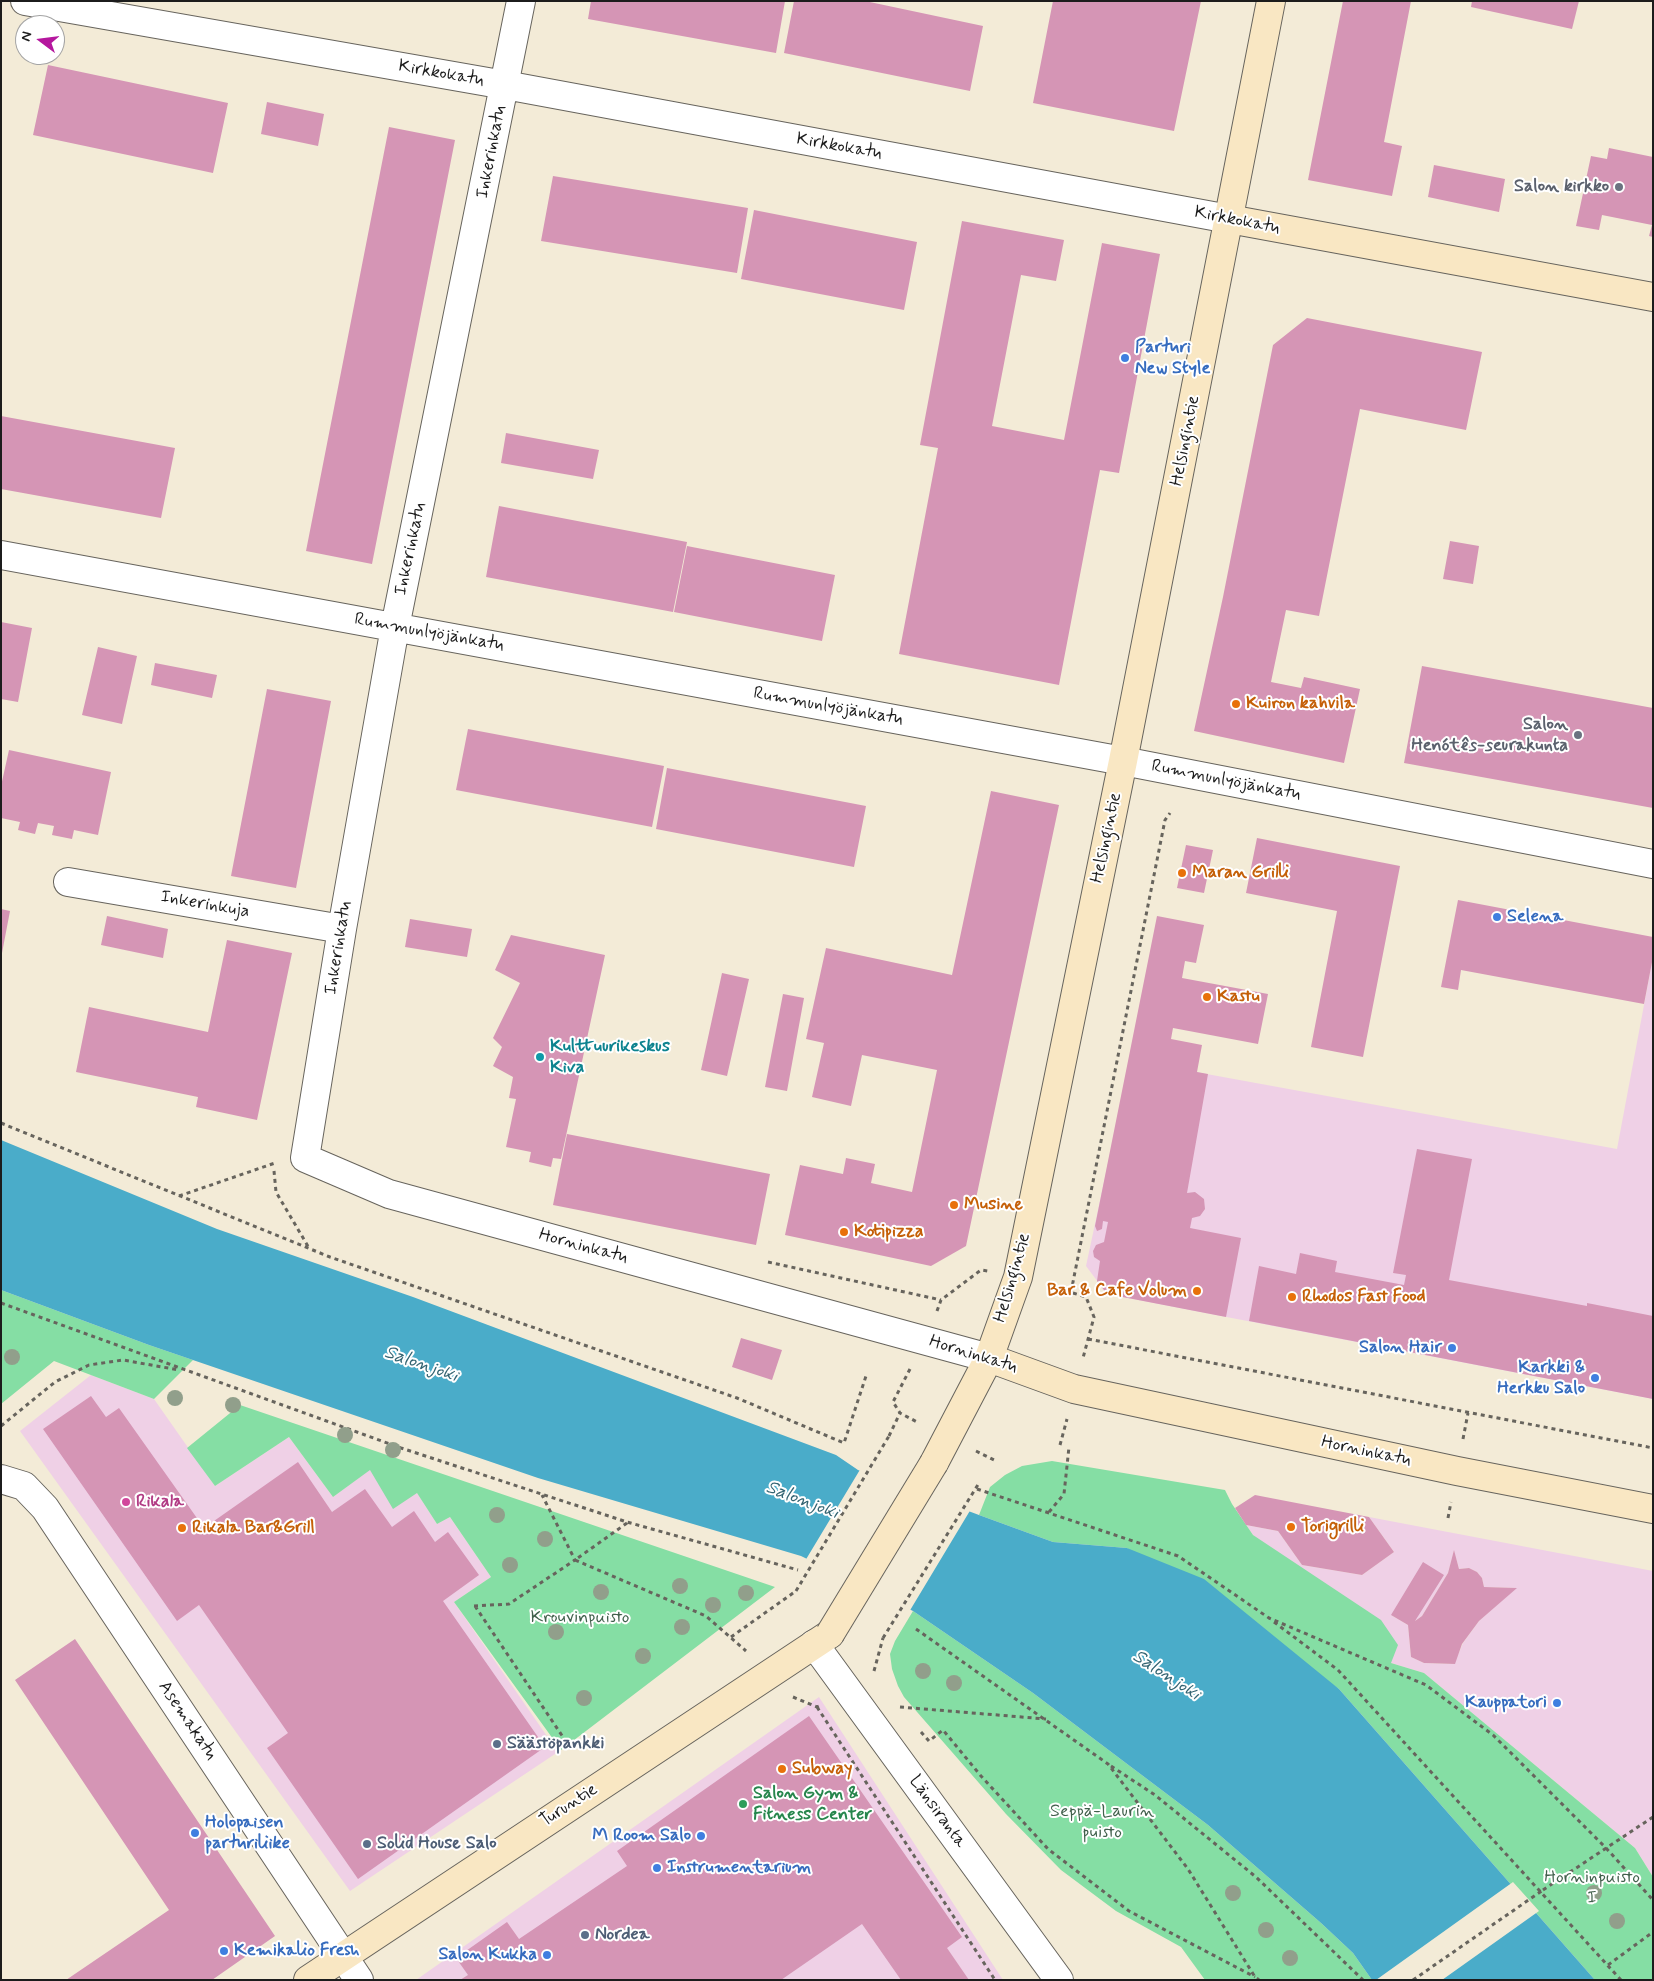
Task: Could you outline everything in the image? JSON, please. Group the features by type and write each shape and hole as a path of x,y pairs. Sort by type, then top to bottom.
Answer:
{"main road":[{"name":"Helsingintie","path":"822,1639 934,1463 989,1358 1018,1277 1123,762 1271,1"},
{"name":"Kirkkokatu","path":"1229,219 1653,297"},
{"name":"Horninkatu","path":"989,1358 1074,1389 1476,1475 1653,1509"},
{"name":"Turuntie","path":"308,1980 822,1639"}],"street":[{"name":"Kirkkokatu","path":"25,1 505,85 1229,219"},
{"name":"Inkerinkatu","path":"305,1158 342,929 395,627 521,1"},
{"name":"Rummunlyöjänkatu","path":"1,555 1123,762 1653,864"},
{"name":"Inkerinkuja","path":"68,882 342,929"},
{"name":"Horninkatu","path":"305,1158 389,1194 989,1358"},
{"name":"Asemakatu","path":"1,1479 24,1486 45,1508 359,1980"},
{"name":"Länsiranta","path":"822,1639 848,1690 1059,1980"}],"path":[{"path":"1071,1292 1165,820 1170,813"},
{"path":"1,1123 310,1249 736,1398 844,1443 867,1373"},
{"path":"179,1196 274,1164 276,1192 310,1249"},
{"path":"1,1303 400,1448 627,1522 798,1570"},
{"path":"1088,1339 1653,1448"},
{"path":"1,1426 55,1382 89,1365 123,1360 190,1372"},
{"path":"731,1637 796,1591 889,1436 900,1413"},
{"path":"1049,1512 1064,1494 1069,1447"},
{"path":"816,1708 848,1690 874,1671 883,1638 979,1483"},
{"path":"977,1489 1178,1556 1270,1618 1338,1670 1621,1980"},
{"path":"542,1495 575,1560 706,1616 770,1673 792,1697 816,1708 995,1980"},
{"path":"571,1749 474,1606 509,1604 575,1560 627,1522"},
{"path":"1270,1618 1426,1685 1492,1735 1606,1848 1653,1900"},
{"path":"916,1629 1155,1795 1256,1877 1364,1980"},
{"path":"874,1671 879,1678"},
{"path":"895,1700 906,1714"},
{"path":"900,1707 1046,1719"},
{"path":"918,1728 929,1742 943,1730 981,1776 1048,1849 1129,1911 1259,1980"},
{"path":"1108,1764 1188,1868 1255,1977"},
{"path":"1414,1980 1653,1817"},
{"path":"1608,1965 1653,1932"}],"shaded area":[{"path":"1653,957 1653,1399 1107,1294 1086,1266 1130,1060 1617,1149"},
{"path":"91,1375 154,1399 215,1486 289,1437 333,1497 370,1469 417,1493 437,1524 450,1517 491,1577 454,1602 558,1752 350,1891 20,1431"},
{"name":"Kauppatori","path":"1369,1517 1653,1571 1653,1877 1635,1848 1424,1673 1391,1663 1253,1535 1246,1525 1278,1531 1302,1565 1362,1575 1394,1552","holes":["1454,1551 1459,1569 1469,1568 1477,1572 1482,1578 1484,1587 1516,1588 1479,1621 1463,1643 1454,1664 1424,1663 1411,1657 1408,1625 1391,1615 1415,1621 1422,1616 1448,1573"]},
{"path":"819,1697 1003,1980 416,1980"}],"green space":[{"path":"1,1290 193,1360 154,1399 54,1361 1,1404"},
{"name":"Krouvinpuisto","path":"240,1405 775,1587 561,1750 454,1602 491,1577 450,1517 437,1524 417,1493 393,1509 370,1470 333,1497 289,1437 215,1486 187,1448"},
{"name":"Horninpuisto I","path":"1052,1461 1225,1490 1253,1535 1381,1620 1398,1645 1391,1663 1424,1673 1635,1848 1653,1877 1653,1980 1595,1980 1339,1689 1127,1548 1053,1542 979,1515 990,1487 1005,1475 1022,1466"},
{"name":"Seppä-Laurin puisto","path":"913,1611 1033,1693 1208,1825 1353,1953 1372,1980 1205,1980 1181,1947 1116,1911 1061,1870 1006,1814 904,1697 892,1669 890,1654 895,1641"}],"water":[{"name":"Salonjoki","path":"1,1140 217,1229 413,1297 836,1455 858,1470 979,1515 1053,1542 1127,1548 1204,1579 1339,1689 1595,1980 1372,1980 1353,1953 1208,1825 1033,1693 913,1611 801,1556 538,1478 149,1345 1,1290"}],"pier":[{"path":"861,1468 971,1509 909,1612 805,1561"},
{"path":"1513,1882 1539,1911 1442,1980 1376,1980"}],"building":[{"path":"591,1 785,1 776,53 588,19"},
{"path":"794,1 865,1 983,26 970,91 784,53"},
{"path":"1053,1 1201,1 1174,131 1033,103"},
{"path":"1343,1 1411,1 1384,142 1402,146 1392,196 1308,180"},
{"path":"1472,1 1579,1 1572,29 1471,7"},
{"path":"48,65 228,103 213,173 33,135"},
{"path":"267,102 324,114 318,146 261,134"},
{"path":"389,127 455,140 372,564 306,551"},
{"name":"Salon kirkko","path":"1609,148 1653,157 1653,237 1649,236 1652,225 1602,215 1599,230 1576,226 1591,156 1607,159"},
{"path":"1434,165 1505,179 1499,212 1428,197"},
{"path":"553,176 748,208 737,273 541,241"},
{"path":"754,210 917,242 904,310 741,279"},
{"path":"962,221 1064,240 1056,281 1021,275 992,426 1064,440 1102,243 1160,254 1119,473 1100,470 1059,685 899,654 938,448 920,445"},
{"path":"1307,318 1482,352 1466,430 1360,409 1319,616 1286,610 1271,682 1301,688 1304,677 1360,689 1344,763 1194,731 1223,597 1273,345"},
{"path":"1,416 175,448 161,518 1,489"},
{"path":"506,433 599,450 593,479 501,463"},
{"path":"499,506 687,542 673,612 486,577"},
{"path":"1450,541 1479,546 1473,584 1443,579"},
{"path":"687,546 835,575 822,641 674,612"},
{"path":"1,622 32,628 18,702 1,699"},
{"path":"98,647 137,656 122,724 82,715"},
{"path":"155,663 217,675 212,698 151,685"},
{"path":"1422,666 1653,708 1653,808 1404,763"},
{"path":"267,689 331,701 296,888 231,876"},
{"path":"468,729 664,766 652,827 456,790"},
{"path":"9,750 111,772 98,835 74,830 72,839 52,835 54,826 38,823 35,834 18,830 20,822 1,818 1,786"},
{"path":"667,768 866,806 854,867 656,829"},
{"path":"991,791 1059,805 966,1246 931,1266 785,1235 800,1165 843,1174 846,1158 875,1164 871,1183 912,1192 937,1070 862,1055 851,1106 812,1097 824,1043 806,1039 826,948 952,975"},
{"path":"1257,838 1400,866 1363,1057 1311,1047 1337,911 1246,893"},
{"path":"1186,845 1213,850 1204,893 1177,888"},
{"path":"1458,900 1653,937 1653,957 1644,1004 1461,970 1458,990 1441,987"},
{"path":"1,909 10,911 2,953 1,953"},
{"path":"107,916 168,929 163,958 101,945"},
{"path":"1157,916 1204,925 1196,963 1185,961 1182,978 1268,994 1258,1044 1173,1028 1171,1039 1202,1045 1197,1072 1208,1074 1187,1193 1195,1192 1204,1199 1205,1209 1200,1216 1192,1218 1190,1228 1241,1238 1226,1317 1107,1294 1097,1281 1100,1261 1094,1257 1093,1251 1096,1245 1104,1242 1108,1222 1103,1221 1102,1229 1097,1231 1095,1226"},
{"path":"410,919 472,929 467,957 405,947"},
{"name":"Kulttuurikeskus Kiva","path":"511,935 605,955 561,1159 553,1158 551,1167 529,1162 531,1152 506,1147 516,1099 509,1098 513,1077 493,1066 502,1047 493,1038 520,983 495,970"},
{"path":"227,940 292,953 257,1120 196,1107 198,1097 76,1072 89,1007 208,1032"},
{"path":"722,973 749,979 727,1076 701,1070"},
{"path":"783,994 804,998 787,1091 765,1087"},
{"path":"567,1134 770,1174 756,1245 553,1205"},
{"path":"1417,1149 1472,1159 1449,1280 1587,1306 1587,1303 1653,1316 1653,1399 1249,1321 1259,1266 1296,1274 1300,1253 1337,1261 1335,1272 1404,1285 1406,1275 1393,1273"},
{"path":"741,1338 782,1350 772,1380 732,1367"},
{"path":"91,1396 106,1417 119,1408 204,1528 298,1462 332,1512 365,1489 392,1527 414,1511 435,1542 448,1532 479,1575 443,1601 545,1747 358,1879 267,1748 288,1733 199,1605 177,1621 43,1429"},
{"path":"1255,1495 1369,1517 1394,1552 1362,1575 1302,1565 1278,1531 1246,1525 1235,1508"},
{"path":"1454,1550 1459,1569 1469,1568 1477,1572 1482,1578 1484,1587 1517,1588 1479,1621 1462,1644 1455,1664 1424,1663 1411,1657 1408,1625 1391,1615 1423,1562 1444,1575 1415,1621 1422,1616 1448,1573"},
{"path":"75,1639 275,1936 212,1980 66,1980 169,1910 15,1680"},
{"path":"809,1716 962,1937 947,1948 969,1980 901,1980 862,1924 781,1980 460,1980 468,1975 456,1958 507,1922 519,1939 627,1866 617,1851"}],"place":[{"name":"Salon kirkko","path":"1619,187"},
{"name":"Parturi New Style","path":"1125,358"},
{"name":"Kuiron kahvila","path":"1236,704"},
{"name":"Salon Henótês-seurakunta","path":"1578,735"},
{"name":"Maran Grilli","path":"1182,873"},
{"name":"Selena","path":"1497,917"},
{"name":"Kastu","path":"1207,997"},
{"name":"Kulttuurikeskus Kiva","path":"540,1057"},
{"name":"Musine","path":"954,1205"},
{"name":"Kotipizza","path":"844,1232"},
{"name":"Bar & Cafe Volum","path":"1197,1291"},
{"name":"Rhodos Fast Food","path":"1292,1297"},
{"name":"Salon Hair","path":"1452,1348"},
{"name":"Karkki & Herkku Salo","path":"1595,1378"},
{"name":"Rikala","path":"126,1502"},
{"name":"Torigrilli","path":"1291,1527"},
{"name":"Rikala Bar&Grill","path":"182,1528"},
{"name":"Kauppatori","path":"1557,1703"},
{"name":"Säästöpankki","path":"497,1744"},
{"name":"Subway","path":"782,1769"},
{"name":"Salon Gym & Fitness Center","path":"743,1804"},
{"name":"Holopaisen parturiliike","path":"195,1833"},
{"name":"M Room Salo","path":"701,1836"},
{"name":"Solid House Salo","path":"367,1844"},
{"name":"Instrumentarium","path":"657,1868"},
{"name":"Nordea","path":"585,1935"},
{"name":"Kemikalio Fresh","path":"224,1951"},
{"name":"Salon Kukka","path":"547,1955"}]}
